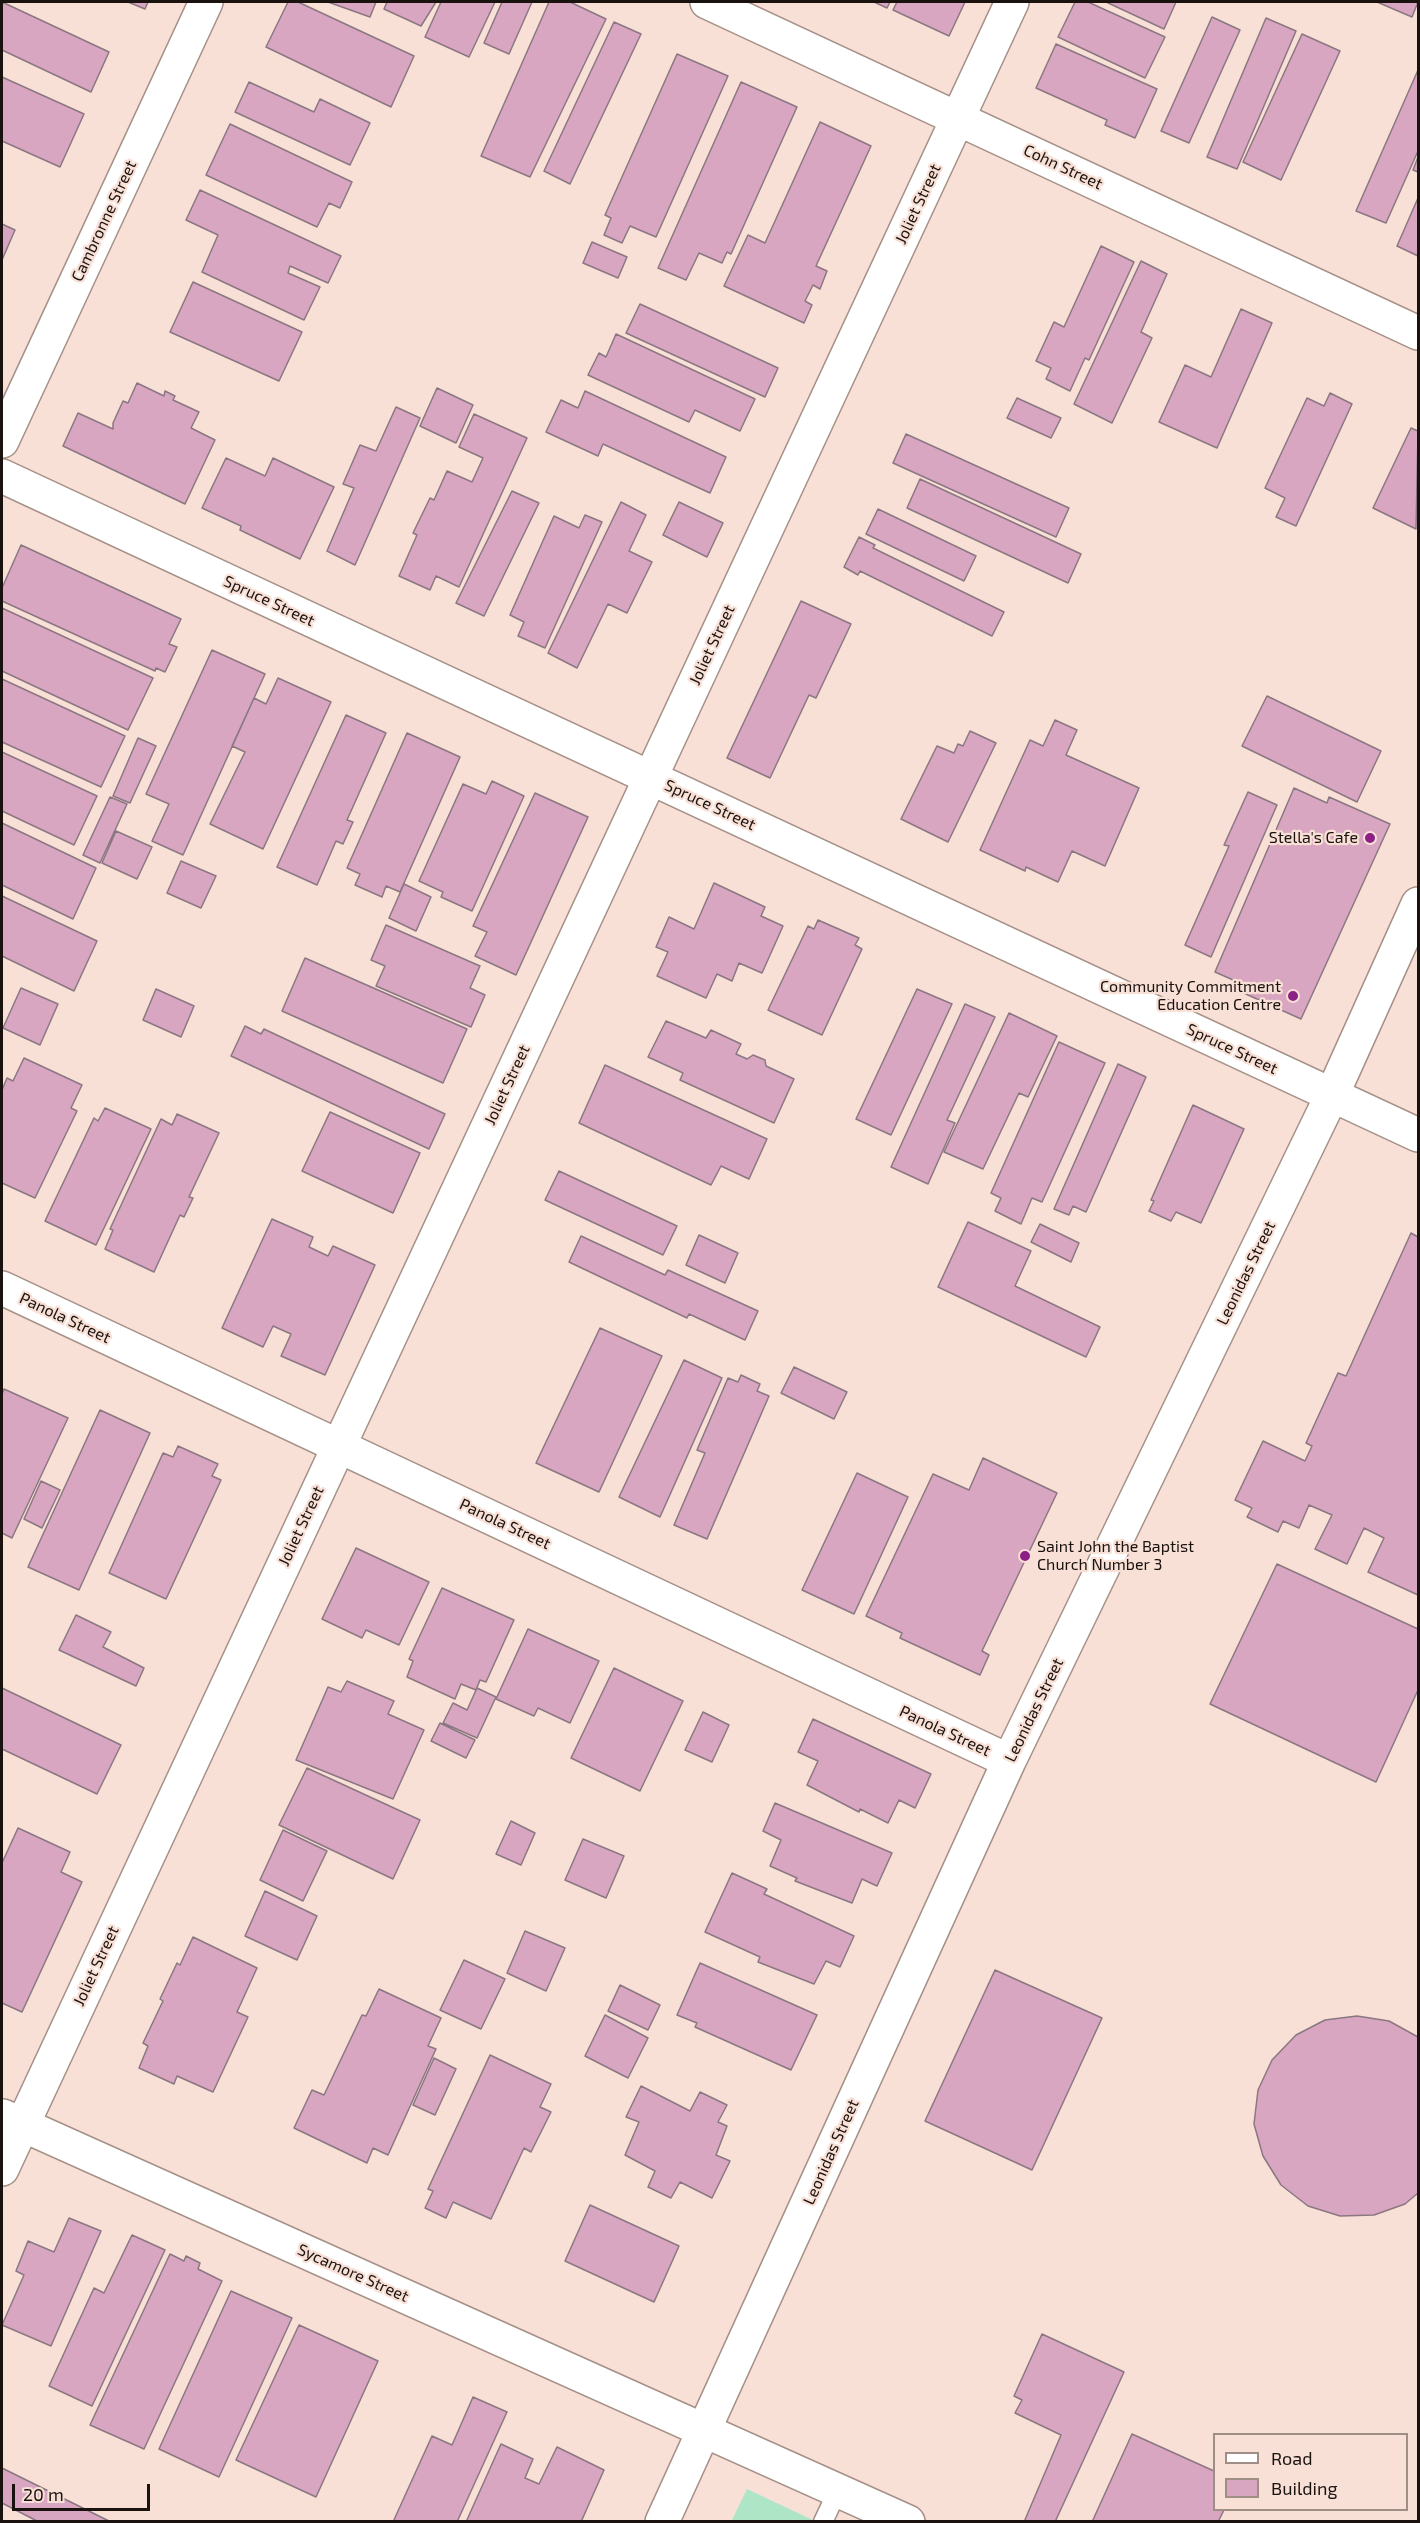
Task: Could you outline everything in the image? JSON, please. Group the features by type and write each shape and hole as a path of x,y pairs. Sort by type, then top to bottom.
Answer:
{"street":[{"name":"Cambronne Street","path":"2,441 206,2"},
{"name":"Cohn Street","path":"707,2 1419,333"},
{"name":"Joliet Street","path":"2,2169 12,2120 339,1446 1012,2"},
{"name":"Spruce Street","path":"2,476 1419,1135"},
{"name":"Leonidas Street","path":"662,2522 1009,1761 1332,1095 1419,904"},
{"name":"Panola Street","path":"2,1288 1009,1761"},
{"name":"Sycamore Street","path":"12,2120 908,2522"}],"lane":[{"path":"823,2522 838,2490"}],"green space":[{"path":"747,2489 815,2521 731,2522"}],"building":[{"path":"2,2 109,52 91,92 2,50"},
{"path":"128,2 148,2 145,9"},
{"path":"288,2 298,2 414,56 391,107 266,47"},
{"path":"328,2 376,2 370,17"},
{"path":"387,2 436,2 421,26 384,9"},
{"path":"441,2 495,2 469,57 425,37"},
{"path":"502,2 532,2 509,54 484,43"},
{"path":"549,2 570,2 606,19 530,177 481,156"},
{"path":"874,2 890,2 887,8"},
{"path":"897,2 965,2 949,36 893,10"},
{"path":"1075,2 1088,2 1165,37 1145,78 1058,37"},
{"path":"1106,2 1176,2 1164,29"},
{"path":"1377,2 1418,2 1412,17"},
{"path":"1212,17 1240,30 1189,143 1161,131"},
{"path":"1266,18 1296,31 1237,169 1207,157"},
{"path":"614,22 641,34 570,184 544,171"},
{"path":"1302,34 1340,51 1281,180 1243,162"},
{"path":"1056,44 1157,89 1135,138 1105,125 1107,120 1036,88"},
{"path":"677,54 728,76 656,237 630,226 622,243 604,235 611,218 605,215"},
{"path":"1418,70 1418,151 1386,223 1356,211"},
{"path":"2,77 84,114 60,167 2,141"},
{"path":"249,82 314,112 320,99 370,123 350,165 235,112"},
{"path":"741,82 797,107 731,254 727,252 722,263 699,253 686,280 658,268"},
{"path":"820,122 871,146 816,266 827,271 820,289 813,285 805,301 812,305 804,323 724,286 748,235 765,243"},
{"path":"230,124 352,182 340,208 329,203 317,227 206,175"},
{"path":"1418,157 1418,172 1413,170"},
{"path":"200,190 341,256 328,283 290,266 288,273 320,287 304,320 202,272 218,235 186,220"},
{"path":"1418,198 1418,256 1397,246"},
{"path":"2,224 15,230 2,260"},
{"path":"592,242 627,257 618,278 583,263"},
{"path":"1101,246 1134,262 1089,360 1085,358 1070,391 1046,379 1051,368 1036,361 1054,322 1064,327"},
{"path":"1141,261 1167,274 1141,332 1152,338 1112,423 1074,404"},
{"path":"193,282 302,332 279,381 170,332"},
{"path":"640,304 778,368 765,397 626,333"},
{"path":"1241,309 1272,323 1217,448 1159,422 1185,365 1211,377"},
{"path":"616,334 755,399 740,431 695,410 689,422 588,375 599,353 606,357"},
{"path":"137,383 164,396 165,391 175,396 173,400 199,412 191,428 215,440 185,504 63,446 78,413 113,429 113,423 123,401 128,403"},
{"path":"437,388 473,405 456,443 420,426"},
{"path":"585,391 726,457 710,493 603,444 598,456 546,432 561,400 578,408"},
{"path":"1330,393 1352,404 1296,526 1276,517 1285,498 1265,488 1307,398 1324,406"},
{"path":"1017,398 1061,418 1051,438 1007,418"},
{"path":"396,407 420,418 355,565 327,551 354,488 343,484 360,445 376,451"},
{"path":"474,414 527,438 459,587 436,576 430,590 399,576 417,535 413,533 430,498 434,500 447,471 472,482 483,458 459,447"},
{"path":"1411,428 1418,431 1416,529 1373,508"},
{"path":"906,434 1069,508 1056,537 893,463"},
{"path":"226,458 265,476 273,458 334,487 300,559 240,530 241,526 202,508"},
{"path":"920,479 1081,554 1068,583 907,508"},
{"path":"512,491 539,503 484,616 456,603"},
{"path":"621,502 646,515 629,551 652,562 627,613 608,604 577,668 548,653"},
{"path":"679,502 723,523 707,557 663,535"},
{"path":"878,509 976,556 964,581 866,534"},
{"path":"585,515 602,522 545,648 518,636 524,622 510,615 554,516 579,528"},
{"path":"859,537 875,545 873,548 1004,612 992,636 860,571 858,575 844,567"},
{"path":"21,545 181,619 169,644 177,647 165,672 156,668 155,671 2,601 2,588"},
{"path":"801,601 851,624 816,698 809,695 770,778 727,758"},
{"path":"2,608 153,678 128,730 2,671"},
{"path":"212,650 265,674 183,855 152,841 169,804 146,794"},
{"path":"278,678 331,702 263,849 210,824 245,752 232,746 254,698 266,704"},
{"path":"2,679 125,736 101,787 2,742"},
{"path":"1267,696 1381,751 1357,802 1242,746"},
{"path":"346,715 386,733 347,820 353,822 343,844 336,841 317,885 277,867"},
{"path":"1055,720 1077,730 1066,755 1139,788 1105,866 1072,851 1058,882 1026,867 1025,871 980,850 1030,740 1043,746"},
{"path":"970,731 996,743 948,842 901,819 937,746 954,753 958,744 963,746"},
{"path":"407,733 460,757 400,892 386,886 382,897 355,885 360,874 347,868"},
{"path":"138,738 156,746 130,803 113,796"},
{"path":"2,752 97,796 74,845 2,811"},
{"path":"492,781 524,796 472,911 441,897 443,892 419,881 463,784 486,794"},
{"path":"1294,788 1327,803 1329,797 1390,824 1301,1019 1237,990 1240,983 1215,972"},
{"path":"1248,792 1277,805 1211,957 1185,945 1229,846 1224,845"},
{"path":"535,793 588,817 516,975 475,956 487,932 473,926"},
{"path":"110,797 127,804 100,863 83,855"},
{"path":"2,823 96,868 73,919 2,885"},
{"path":"116,831 152,847 137,879 102,863"},
{"path":"181,861 216,876 201,908 167,893"},
{"path":"714,883 765,907 761,916 783,926 762,973 739,963 732,981 717,974 706,998 657,976 668,952 656,947 669,917 694,929"},
{"path":"404,884 431,897 416,931 389,918"},
{"path":"2,896 97,941 74,991 2,956"},
{"path":"818,920 859,938 855,945 862,949 822,1035 768,1010 808,926 814,929"},
{"path":"386,925 480,966 470,988 485,995 471,1027 376,986 385,966 371,960"},
{"path":"305,958 467,1029 443,1083 282,1011"},
{"path":"21,988 58,1004 40,1045 3,1028"},
{"path":"156,989 194,1006 181,1037 143,1020"},
{"path":"917,989 952,1004 891,1135 856,1119"},
{"path":"965,1004 995,1017 947,1120 955,1123 928,1184 891,1167"},
{"path":"1009,1013 1057,1036 1028,1097 1019,1093 983,1169 944,1152"},
{"path":"666,1021 706,1038 711,1030 741,1044 736,1054 747,1059 753,1055 765,1060 766,1066 794,1079 774,1123 680,1080 683,1073 648,1057"},
{"path":"245,1026 261,1034 264,1029 445,1114 429,1149 231,1056"},
{"path":"1059,1042 1105,1063 1042,1202 1032,1198 1021,1224 995,1211 1001,1198 991,1193"},
{"path":"24,1058 82,1085 71,1108 77,1111 35,1198 2,1183 2,1090 7,1078 13,1081"},
{"path":"1118,1064 1146,1077 1086,1212 1073,1206 1069,1215 1054,1209"},
{"path":"605,1065 767,1139 749,1179 721,1166 711,1185 579,1123"},
{"path":"1193,1105 1244,1129 1201,1223 1176,1212 1171,1221 1149,1211 1154,1201 1151,1200"},
{"path":"105,1108 151,1129 96,1245 45,1221 94,1118 98,1121"},
{"path":"330,1112 420,1153 393,1213 302,1171"},
{"path":"177,1114 219,1133 189,1197 193,1198 184,1217 180,1215 154,1272 105,1249 113,1230 110,1229 161,1119 172,1125"},
{"path":"559,1171 677,1226 663,1255 545,1200"},
{"path":"272,1219 313,1237 309,1247 328,1256 333,1246 375,1265 325,1375 281,1356 291,1334 273,1326 263,1347 222,1328"},
{"path":"968,1222 1031,1251 1015,1286 1100,1327 1086,1357 938,1287"},
{"path":"1040,1224 1079,1243 1071,1262 1031,1242"},
{"path":"1411,1233 1418,1237 1418,1595 1368,1572 1384,1538 1364,1528 1347,1564 1315,1549 1332,1515 1309,1505 1299,1528 1283,1521 1278,1532 1247,1517 1252,1508 1235,1500 1263,1441 1305,1461 1312,1446 1306,1443 1338,1373 1346,1376"},
{"path":"699,1235 738,1253 725,1283 686,1265"},
{"path":"581,1236 665,1275 668,1270 758,1311 745,1340 689,1314 687,1318 569,1262"},
{"path":"600,1328 662,1356 599,1492 536,1463"},
{"path":"684,1360 722,1378 660,1517 619,1497"},
{"path":"794,1367 847,1392 834,1419 781,1393"},
{"path":"741,1375 760,1384 757,1391 769,1396 707,1539 674,1525 705,1453 697,1450 728,1378 738,1382"},
{"path":"4,1389 68,1418 12,1538 2,1533 2,1394"},
{"path":"100,1410 150,1433 79,1590 28,1567"},
{"path":"178,1446 218,1464 212,1476 221,1480 166,1599 109,1573 163,1453 173,1457"},
{"path":"983,1458 1057,1493 982,1651 989,1655 980,1675 900,1638 902,1633 866,1616 933,1474 969,1490"},
{"path":"857,1473 908,1497 854,1614 802,1590"},
{"path":"41,1481 60,1490 42,1528 24,1519"},
{"path":"356,1548 429,1582 399,1645 366,1630 362,1638 322,1619"},
{"path":"1277,1564 1418,1629 1418,1690 1376,1782 1210,1704"},
{"path":"442,1588 514,1620 486,1682 480,1680 476,1690 461,1684 455,1699 407,1677 413,1661 409,1659"},
{"path":"76,1615 111,1632 103,1647 144,1668 136,1686 59,1650"},
{"path":"528,1629 599,1661 570,1723 538,1708 534,1716 496,1699"},
{"path":"614,1668 683,1701 640,1791 571,1758"},
{"path":"347,1681 394,1701 388,1714 424,1730 393,1799 296,1760 328,1687 341,1692"},
{"path":"2,1688 121,1745 97,1794 2,1749"},
{"path":"477,1688 496,1697 477,1738 443,1723 453,1703 467,1710"},
{"path":"703,1712 729,1725 712,1762 685,1750"},
{"path":"813,1719 931,1774 915,1808 899,1800 888,1823 860,1809 859,1812 807,1785 818,1761 798,1752"},
{"path":"440,1723 475,1740 466,1758 431,1741"},
{"path":"307,1768 420,1820 393,1879 279,1825"},
{"path":"775,1803 892,1853 877,1886 862,1879 852,1903 795,1881 797,1878 770,1866 781,1840 763,1831"},
{"path":"511,1821 535,1833 521,1865 496,1854"},
{"path":"18,1828 70,1852 61,1872 82,1882 22,2012 2,2003 2,1863"},
{"path":"283,1830 327,1851 303,1901 260,1880"},
{"path":"583,1839 624,1856 606,1898 565,1880"},
{"path":"732,1873 767,1889 764,1894 854,1936 840,1967 826,1961 814,1984 758,1962 760,1957 705,1932"},
{"path":"265,1891 317,1916 297,1960 245,1936"},
{"path":"525,1931 565,1948 546,1991 507,1973"},
{"path":"193,1937 257,1968 237,2012 248,2017 213,2092 177,2076 174,2084 139,2068 148,2046 143,2043 163,2001 160,1999 177,1963 180,1965"},
{"path":"464,1960 505,1979 481,2029 440,2010"},
{"path":"700,1963 817,2015 791,2070 695,2027 697,2023 677,2015"},
{"path":"995,1970 1102,2018 1032,2170 925,2121"},
{"path":"620,1985 660,2005 648,2030 608,2011"},
{"path":"379,1989 441,2018 428,2046 436,2049 388,2155 373,2148 367,2163 294,2128 312,2090 324,2095 362,2015 366,2016"},
{"path":"605,2015 648,2038 628,2078 585,2056"},
{"path":"1357,2016 1389,2021 1418,2037 1418,2193 1405,2204 1374,2215 1340,2216 1308,2206 1281,2185 1263,2156 1254,2124 1258,2090 1272,2060 1296,2035 1325,2020"},
{"path":"490,2055 551,2084 540,2107 551,2112 531,2152 524,2148 491,2219 453,2202 446,2218 425,2208 433,2191 428,2189"},
{"path":"434,2058 456,2069 435,2115 413,2105"},
{"path":"641,2086 690,2111 700,2092 727,2105 718,2122 727,2126 716,2155 730,2161 712,2198 680,2182 671,2198 648,2187 655,2171 625,2155 639,2122 626,2117"},
{"path":"590,2205 679,2246 654,2302 565,2261"},
{"path":"69,2218 101,2231 51,2346 2,2325 24,2275 16,2271 28,2241 54,2252"},
{"path":"132,2235 165,2250 92,2406 49,2386 94,2288 104,2293"},
{"path":"170,2254 184,2261 186,2256 200,2263 198,2269 222,2281 144,2449 90,2425"},
{"path":"231,2291 292,2318 219,2477 159,2449"},
{"path":"299,2325 378,2361 316,2497 236,2460"},
{"path":"1042,2334 1124,2372 1055,2522 1024,2522 1061,2435 1015,2413 1022,2400 1014,2396"},
{"path":"473,2397 507,2412 457,2522 393,2522 432,2436 452,2445"},
{"path":"1132,2434 1213,2471 1213,2511 1224,2511 1218,2522 1092,2522"},
{"path":"501,2444 533,2459 525,2478 539,2484 557,2447 604,2470 581,2522 466,2522"},
{"path":"2,2468 111,2522 39,2522 2,2503"}],"place":[{"name":"Stella's Cafe","path":"1370,838"},
{"name":"Community Commitment Education Centre","path":"1293,996"},
{"name":"Saint John the Baptist Church Number 3","path":"1025,1556"}]}
